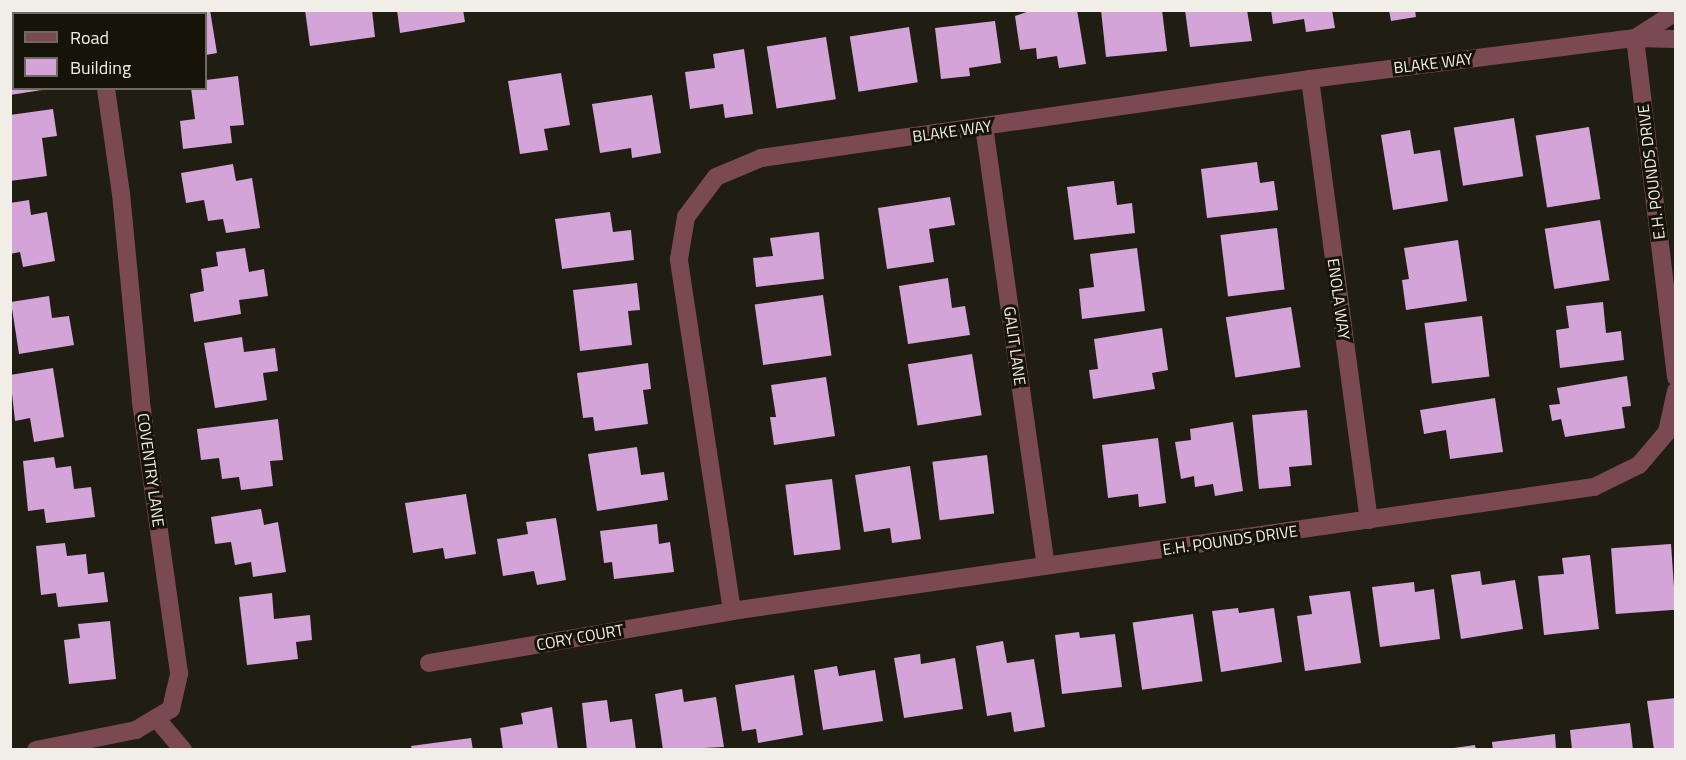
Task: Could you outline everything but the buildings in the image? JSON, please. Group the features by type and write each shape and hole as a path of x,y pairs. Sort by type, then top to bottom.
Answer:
{"street":[{"name":"BLAKE WAY","path":"1635,38 1676,12"},
{"name":"BLAKE WAY","path":"732,611 679,259 686,217 716,177 761,158 1310,79 1635,38 1676,39"},
{"name":"E.H. POUNDS DRIVE","path":"1635,38 1676,378"},
{"name":"ENOLA WAY","path":"1310,79 1369,520"},
{"name":"COVENTRY LANE","path":"36,750 136,730 171,709 179,673 141,401 121,194 106,90"},
{"name":"GALIT LANE","path":"984,126 1046,566"},
{"name":"E.H. POUNDS DRIVE","path":"732,611 1594,487 1639,465 1667,432 1676,391"},
{"name":"CORY COURT","path":"429,663 732,611"},
{"path":"156,718 183,750"}]}
